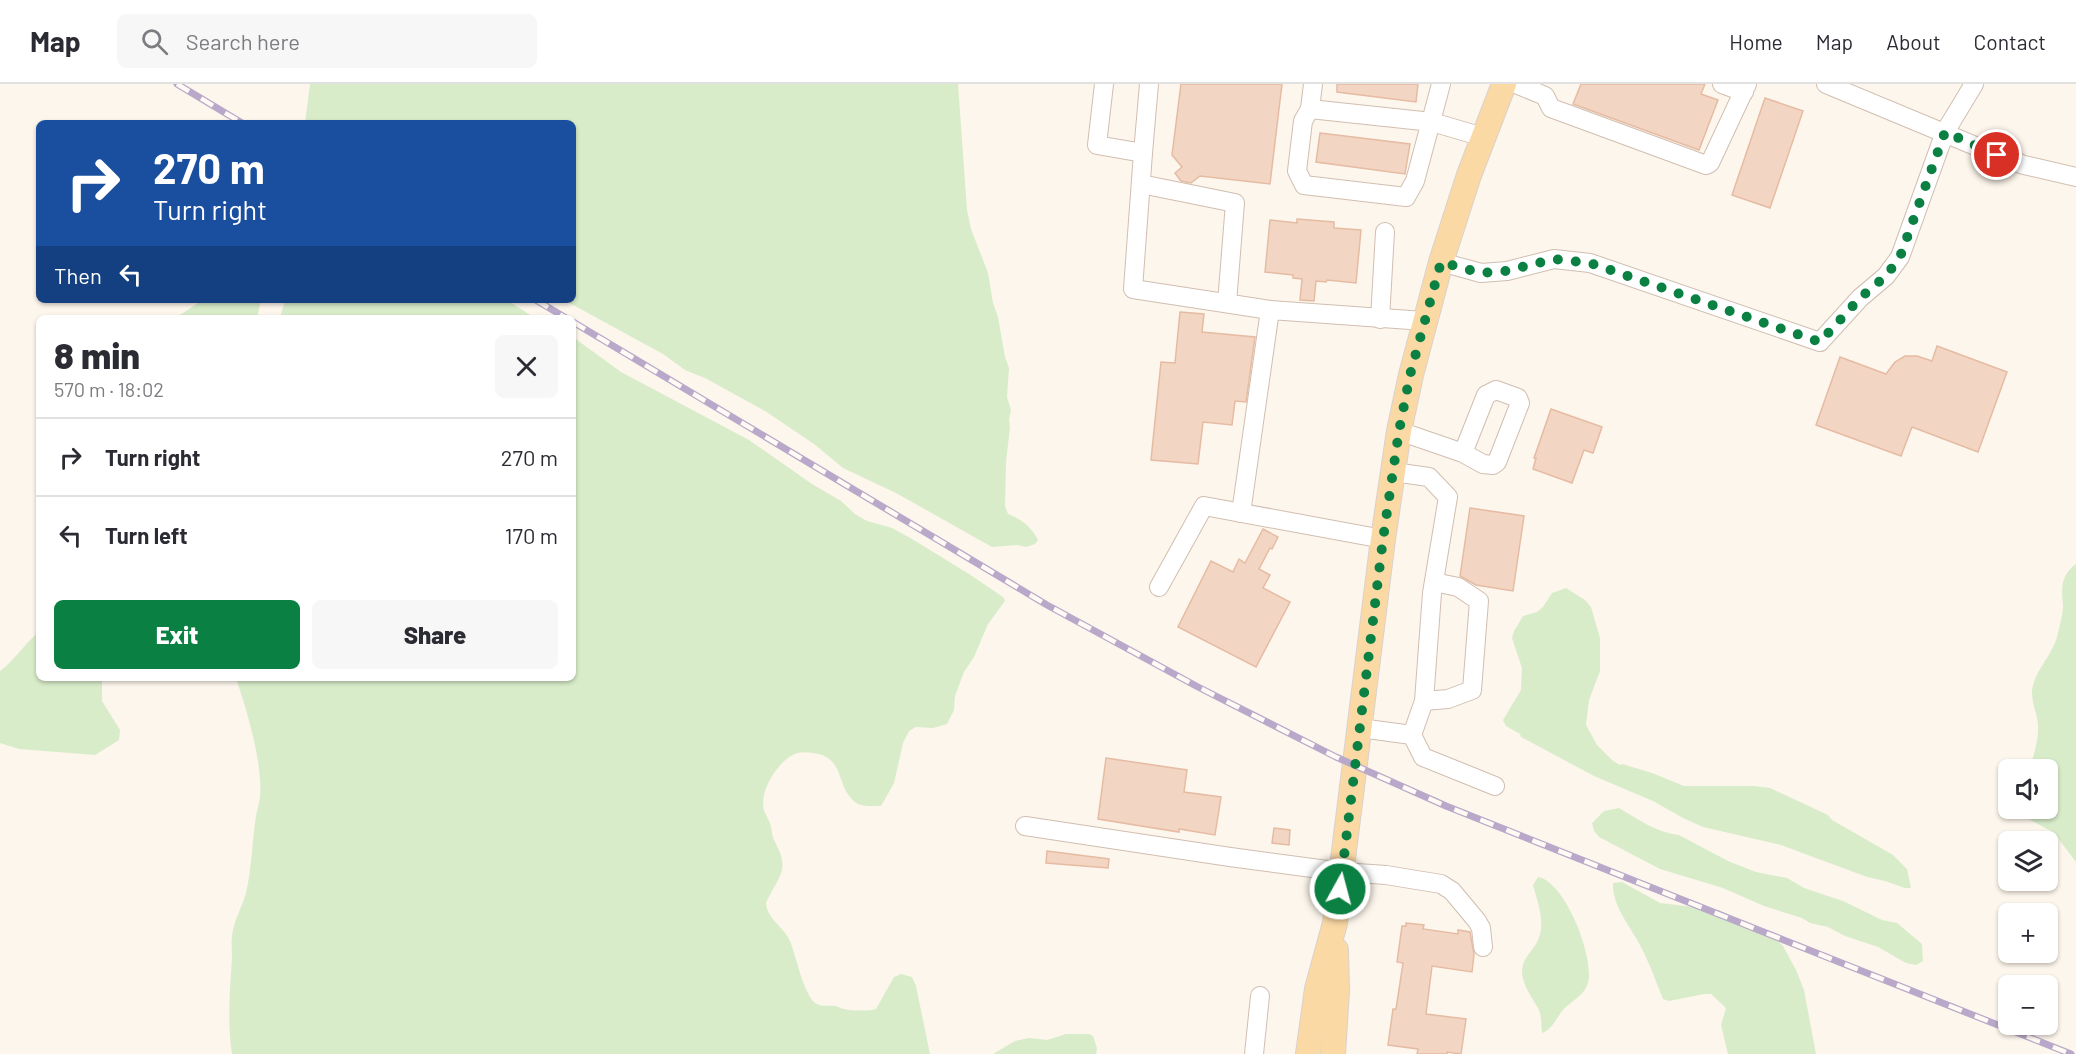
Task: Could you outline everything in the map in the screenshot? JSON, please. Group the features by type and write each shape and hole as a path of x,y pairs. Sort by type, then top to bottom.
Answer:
{"main road":[{"path":"1308,1054 1317,989 1335,923 1383,539 1399,431 1424,321 1441,262 1483,137 1504,84"},
{"path":"1333,1054 1337,991 1335,923"}],"street":[{"path":"1104,84 1097,145 1143,153"},
{"path":"1149,84 1133,289 1270,310 1424,321"},
{"path":"1313,84 1310,109 1303,121 1297,171 1304,185 1406,197 1415,181 1442,84"},
{"path":"1516,84 1548,90 1551,108 1706,165 1710,163 1746,88 1722,84"},
{"path":"1826,84 2024,165 2076,177"},
{"path":"1441,262 1481,273 1513,270 1554,259 1590,263 1820,342 1860,298 1886,276 1900,257 1945,132 1972,84"},
{"path":"1310,109 1432,122 1483,137"},
{"path":"1141,184 1235,203 1227,303"},
{"path":"1380,319 1385,232"},
{"path":"1241,513 1270,310"},
{"path":"1399,431 1463,453"},
{"path":"1393,472 1429,477 1448,497 1434,582 1424,701 1412,735 1423,757 1495,786"},
{"path":"1159,587 1204,506 1383,539"},
{"path":"1424,701 1448,699 1472,690 1479,601 1458,587 1434,582"},
{"path":"1360,728 1412,735"},
{"path":"1025,826 1342,872 1386,875 1446,886 1477,921 1481,928 1483,947"},
{"path":"1254,1054 1260,996"}],"green space":[{"path":"310,84 958,84 967,210 971,229 988,273 1009,368 1007,397 1011,410 1005,506 1008,514 1026,524 1038,540 1035,544 1026,547 1018,545 992,547 896,493 843,468 814,444 765,411 705,378 685,370 663,354 570,303 576,303 576,120 305,120"},
{"path":"198,303 260,303 258,315 180,315"},
{"path":"284,303 512,303 530,315 281,315"},
{"path":"576,339 621,372 749,440 812,484 841,501 855,514 867,521 892,528 912,539 969,574 1003,597 1005,601 988,624 974,657 964,672 955,696 954,710 947,724 933,728 916,727 909,731 903,743 894,783 881,806 855,802 831,760 807,752 797,753 785,760 770,780 764,795 764,810 782,862 779,878 766,903 767,909 790,941 808,994 819,1005 851,1010 873,1010 876,1009 894,977 901,974 912,977 916,986 930,1054 232,1054 229,1018 232,939 234,924 248,883 260,798 259,769 237,681 576,681"},
{"path":"2076,564 2076,862 2058,838 2058,831 2050,831 2029,819 2058,819 2058,759 2032,759 2038,729 2032,692 2039,671 2055,644 2063,605 2062,587 2071,568"},
{"path":"1566,588 1585,600 1591,607 1600,638 1600,671 1589,700 1586,725 1597,745 1613,761 1684,786 1770,788 1828,815 1832,820 1893,855 1907,869 1911,888 1867,877 1781,845 1703,827 1653,801 1594,776 1521,737 1520,734 1506,726 1503,720 1521,690 1522,668 1512,638 1514,631 1523,616 1537,612 1552,593"},
{"path":"36,635 36,681 102,681 102,701 120,730 119,740 95,755 19,749 0,743 0,671"},
{"path":"1619,808 1648,825 1679,835 1728,861 1756,872 1787,878 1804,888 1843,901 1882,920 1897,923 1922,944 1923,961 1916,965 1906,963 1878,947 1845,936 1828,927 1810,923 1802,918 1764,906 1723,888 1660,869 1599,837 1594,831 1592,823 1604,811"},
{"path":"1538,877 1548,882 1568,906 1582,940 1589,971 1588,983 1584,991 1563,1010 1549,1029 1542,1033 1540,1013 1526,987 1522,972 1525,960 1536,944 1541,929 1533,885"},
{"path":"1622,882 1660,903 1719,910 1769,933 1783,946 1804,990 1816,1054 1728,1054 1721,1025 1726,1008 1711,994 1669,1001 1663,999 1644,953 1616,900 1613,883"},
{"path":"1066,1034 1093,1036 1097,1048 1096,1054 993,1054 1015,1041 1029,1038 1047,1040"}],"building":[{"path":"1181,84 1282,84 1270,184 1200,176 1191,183 1181,181 1175,173 1182,167 1172,155"},
{"path":"1337,84 1418,84 1416,102 1337,92"},
{"path":"1581,84 1705,84 1701,94 1718,100 1699,150 1573,104"},
{"path":"1765,98 1803,111 1770,208 1732,195"},
{"path":"1320,133 1410,144 1405,174 1316,162"},
{"path":"1297,219 1334,222 1334,228 1361,230 1356,283 1316,281 1314,301 1300,300 1302,279 1293,278 1293,275 1265,272 1270,220 1297,223"},
{"path":"1180,312 1204,314 1202,332 1255,337 1246,402 1235,401 1232,425 1203,422 1198,464 1151,460 1161,362 1175,363"},
{"path":"1937,346 2007,372 1978,452 1912,427 1901,456 1816,425 1840,357 1886,374 1895,362 1905,356 1917,356 1932,361"},
{"path":"1551,409 1602,427 1593,453 1584,450 1572,483 1533,469 1536,458 1534,458"},
{"path":"1470,508 1524,516 1513,591 1476,585 1460,576"},
{"path":"1263,529 1278,537 1259,569 1270,575 1263,588 1290,602 1256,667 1178,627 1211,561 1233,572 1239,559 1245,563"},
{"path":"1106,758 1187,770 1184,792 1221,797 1215,835 1179,829 1179,832 1098,819"},
{"path":"1274,828 1290,830 1289,845 1272,843"},
{"path":"1047,851 1109,859 1108,868 1046,863"},
{"path":"1406,923 1424,925 1423,929 1458,934 1458,930 1470,932 1474,954 1472,972 1432,966 1426,1014 1466,1019 1461,1054 1447,1052 1447,1054 1417,1054 1418,1049 1388,1045 1403,963 1397,962 1402,926 1406,926"}],"railway":[{"path":"177,84 237,120"},
{"path":"541,303 561,315"},
{"path":"576,324 1047,605 1198,687 1336,757 1446,806 2071,1054"}],"route":[{"path":"1340,889 1383,539 1399,431 1410,375 1441,262 1481,273 1506,271 1554,259 1590,263 1820,342 1846,312 1886,276 1900,257 1945,132 1997,155"}]}
